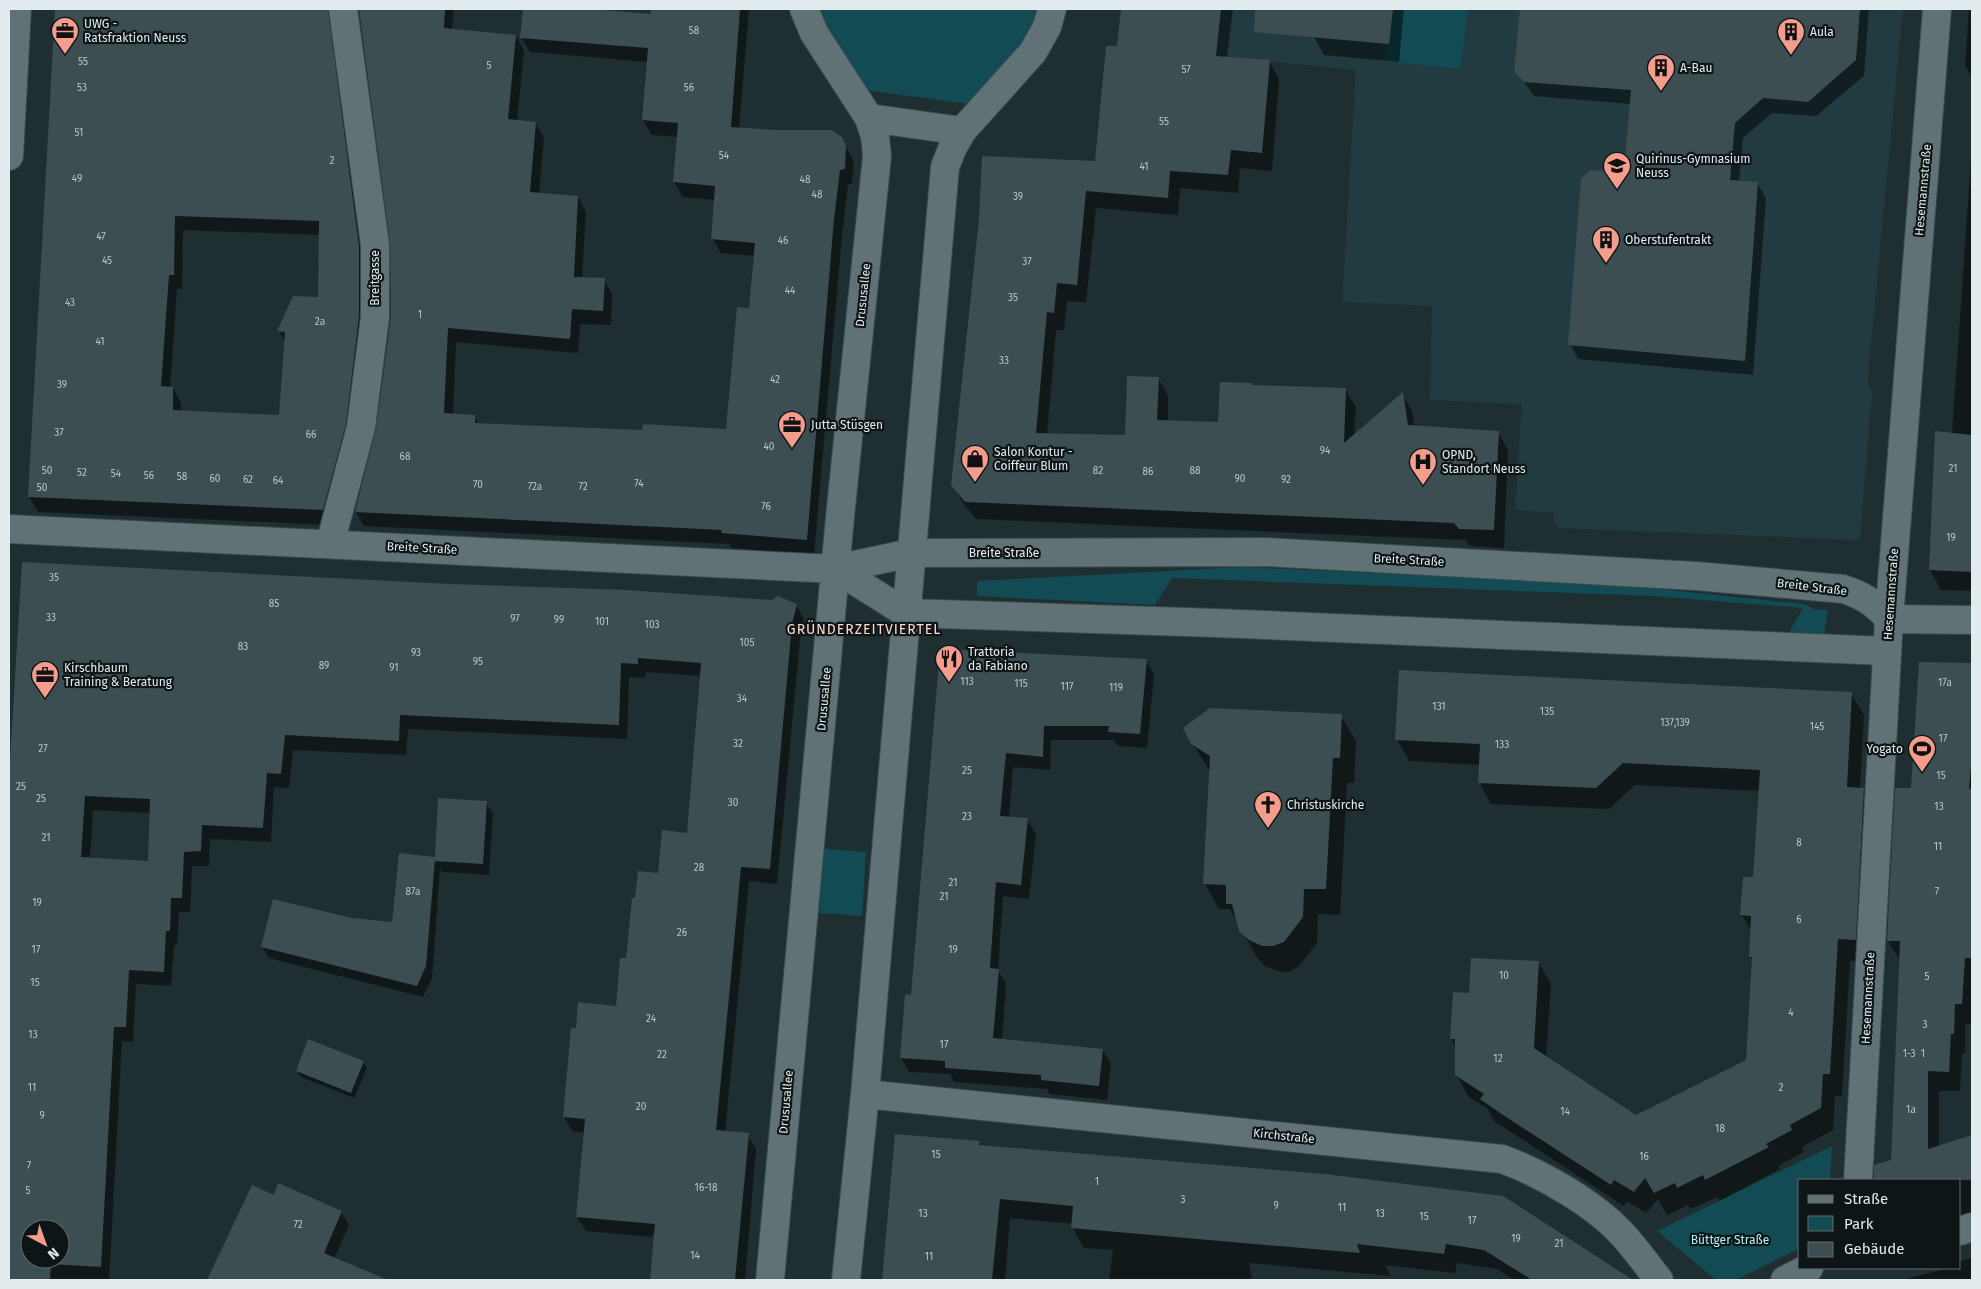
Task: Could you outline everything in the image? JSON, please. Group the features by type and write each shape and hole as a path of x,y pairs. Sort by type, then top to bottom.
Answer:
{"street":[{"path":"9,156 17,9"},
{"name":"Breitgasse","path":"330,544 360,427 369,371 375,308 375,245 343,9"},
{"name":"Drususallee","path":"770,1280 836,569 877,156 875,136 869,118 814,33 804,9"},
{"path":"846,1280 865,1094 945,167 962,131 1033,52 1047,27 1052,9"},
{"name":"Hesemannstraße","path":"1858,1179 1889,618 1937,9"},
{"path":"869,118 962,131"},
{"name":"Breite Straße","path":"9,529 836,569 911,553 1267,552 1696,576 1843,589 1862,595 1889,618"},
{"name":"Breite Straße","path":"836,569 906,613"},
{"path":"906,613 1226,623 1887,651"},
{"path":"1889,618 1972,620"},
{"name":"Kirchstraße","path":"865,1094 1502,1159 1528,1168 1604,1218 1622,1234 1659,1280"},
{"path":"1785,1280 1807,1269"}],"shaded area":[{"name":"Quirinus-Gymnasium Neuss","path":"1221,9 1903,9 1868,376 1868,386 1872,392 1860,540 1559,528 1553,522 1554,513 1515,510 1522,404 1430,400 1432,306 1342,302 1356,70 1217,56"}],"green space":[{"path":"808,9 1048,9 977,105 856,89"},
{"path":"1393,9 1468,9 1460,69 1384,61 1389,44"},
{"path":"1242,567 1532,580 1650,588 1804,604 1814,609 1828,610 1824,636 1788,634 1803,608 1652,596 1172,578 1155,605 977,596 977,581"},
{"path":"824,849 866,852 862,916 819,913"},
{"name":"Büttger Straße","path":"1832,1146 1830,1179 1798,1179 1798,1249 1736,1280 1716,1280 1657,1231"}],"building":[{"path":"55,9 328,9 359,246 359,316 346,424 323,510 28,497","holes":["175,216 319,221 318,297 293,296 277,331 285,332 279,415 173,410 173,387 161,386 169,275 174,275"]},
{"path":"359,9 445,9 444,28 516,35 508,119 536,122 530,192 578,196 574,277 605,278 603,311 572,309 570,339 448,328 444,413 475,415 475,423 642,430 643,424 726,429 737,307 749,308 755,243 711,239 715,186 673,182 678,123 642,120 648,48 520,38 523,9 591,9 651,14 651,9 740,9 731,127 775,130 831,130 842,137 846,146 845,169 840,170 834,219 807,540 721,533 722,530 355,512 376,429 391,317 390,243"},
{"path":"1121,9 1221,9 1216,56 1270,60 1262,153 1231,150 1228,175 1170,171 1168,198 1086,191 1077,285 1057,283 1054,313 1047,312 1036,433 1125,435 1127,376 1159,377 1157,420 1218,422 1220,382 1346,388 1344,443 1403,392 1408,425 1499,431 1494,530 1459,529 1454,523 965,502 951,485 979,219 982,156 1095,161 1106,46 1117,46"},
{"path":"1255,9 1393,9 1389,44 1254,32"},
{"path":"1520,9 1860,9 1856,60 1808,102 1763,98 1735,123 1730,180 1758,182 1745,361 1568,345 1581,179 1590,170 1624,172 1631,90 1524,82 1514,71"},
{"path":"1935,431 1972,435 1972,572 1929,570"},
{"path":"22,562 451,584 626,590 772,600 778,596 797,604 792,624 770,869 741,867 716,1130 749,1133 735,1280 650,1280 655,1224 576,1217 585,1119 563,1117 571,1028 576,1028 578,1002 616,1006 620,958 626,958 632,898 635,898 638,871 658,873 662,830 687,833 701,663 638,658 638,664 621,663 619,725 400,715 399,741 285,735 281,774 267,773 263,828 202,825 201,851 184,852 182,898 171,898 170,931 166,931 164,972 129,970 126,1027 114,1027 101,1267 70,1265 70,1219 20,1219 20,1269 51,1269 50,1280 9,1280 9,777","holes":["85,796 150,799 148,861 81,857"]},
{"path":"940,649 1147,659 1140,734 1108,732 1109,726 1044,726 1043,757 1006,753 1000,816 1028,818 1021,885 996,882 990,968 999,969 993,1038 1103,1049 1099,1086 1041,1080 1041,1075 945,1068 945,1061 900,1058 905,994 911,995"},
{"path":"1919,662 1972,663 1972,753 1969,789 1972,789 1972,958 1965,958 1962,1004 1955,1004 1954,1034 1951,1034 1949,1072 1928,1071 1928,1149 1972,1135 1972,1180 1874,1179 1874,1165 1891,1160 1900,941 1887,941 1895,788 1911,788"},
{"path":"1399,670 1852,692 1847,787 1864,788 1856,940 1838,939 1830,1074 1823,1074 1821,1108 1790,1125 1792,1130 1766,1144 1769,1147 1705,1180 1703,1175 1677,1188 1675,1183 1654,1193 1645,1178 1634,1192 1614,1180 1611,1185 1503,1115 1480,1099 1484,1094 1455,1075 1455,1039 1450,1039 1453,992 1469,993 1471,958 1539,961 1534,1048 1636,1115 1746,1060 1752,957 1749,957 1751,916 1740,915 1743,877 1753,877 1760,770 1623,763 1596,788 1478,783 1480,744 1395,740"},
{"name":"Christuskirche","path":"1210,708 1342,714 1340,758 1333,758 1326,889 1304,889 1303,917 1284,942 1273,946 1262,946 1249,940 1239,931 1232,904 1226,904 1226,885 1203,884 1210,756 1191,744 1183,728"},
{"path":"438,798 487,801 483,864 435,861 426,966 417,986 261,947 273,899 352,918 392,922 399,853 435,857"},
{"path":"308,1039 364,1061 351,1093 296,1071"},
{"path":"895,1134 980,1141 979,1145 1325,1174 1503,1196 1633,1280 1532,1280 1484,1250 1446,1244 1444,1254 1357,1244 1360,1253 1071,1228 1073,1206 1000,1199 992,1280 882,1280"},
{"path":"278,1183 342,1211 324,1253 388,1280 207,1280 252,1185 274,1195"}],"place":[{"name":"UWG - Ratsfraktion Neuss","path":"65,55"},
{"name":"Aula","path":"1791,56"},
{"name":"A-Bau","path":"1661,92"},
{"name":"Quirinus-Gymnasium Neuss","path":"1617,190"},
{"name":"Oberstufentrakt","path":"1606,264"},
{"name":"Jutta Stüsgen","path":"792,449"},
{"name":"Salon Kontur - Coiffeur Blum","path":"975,483"},
{"name":"OPND, Standort Neuss","path":"1423,486"},
{"name":"Trattoria da Fabiano","path":"949,683"},
{"name":"Kirschbaum Training & Beratung","path":"45,699"},
{"name":"Yogato","path":"1922,773"},
{"name":"Christuskirche","path":"1268,829"}],"district":[{"name":"GRÜNDERZEITVIERTEL","path":"864,629"}]}
